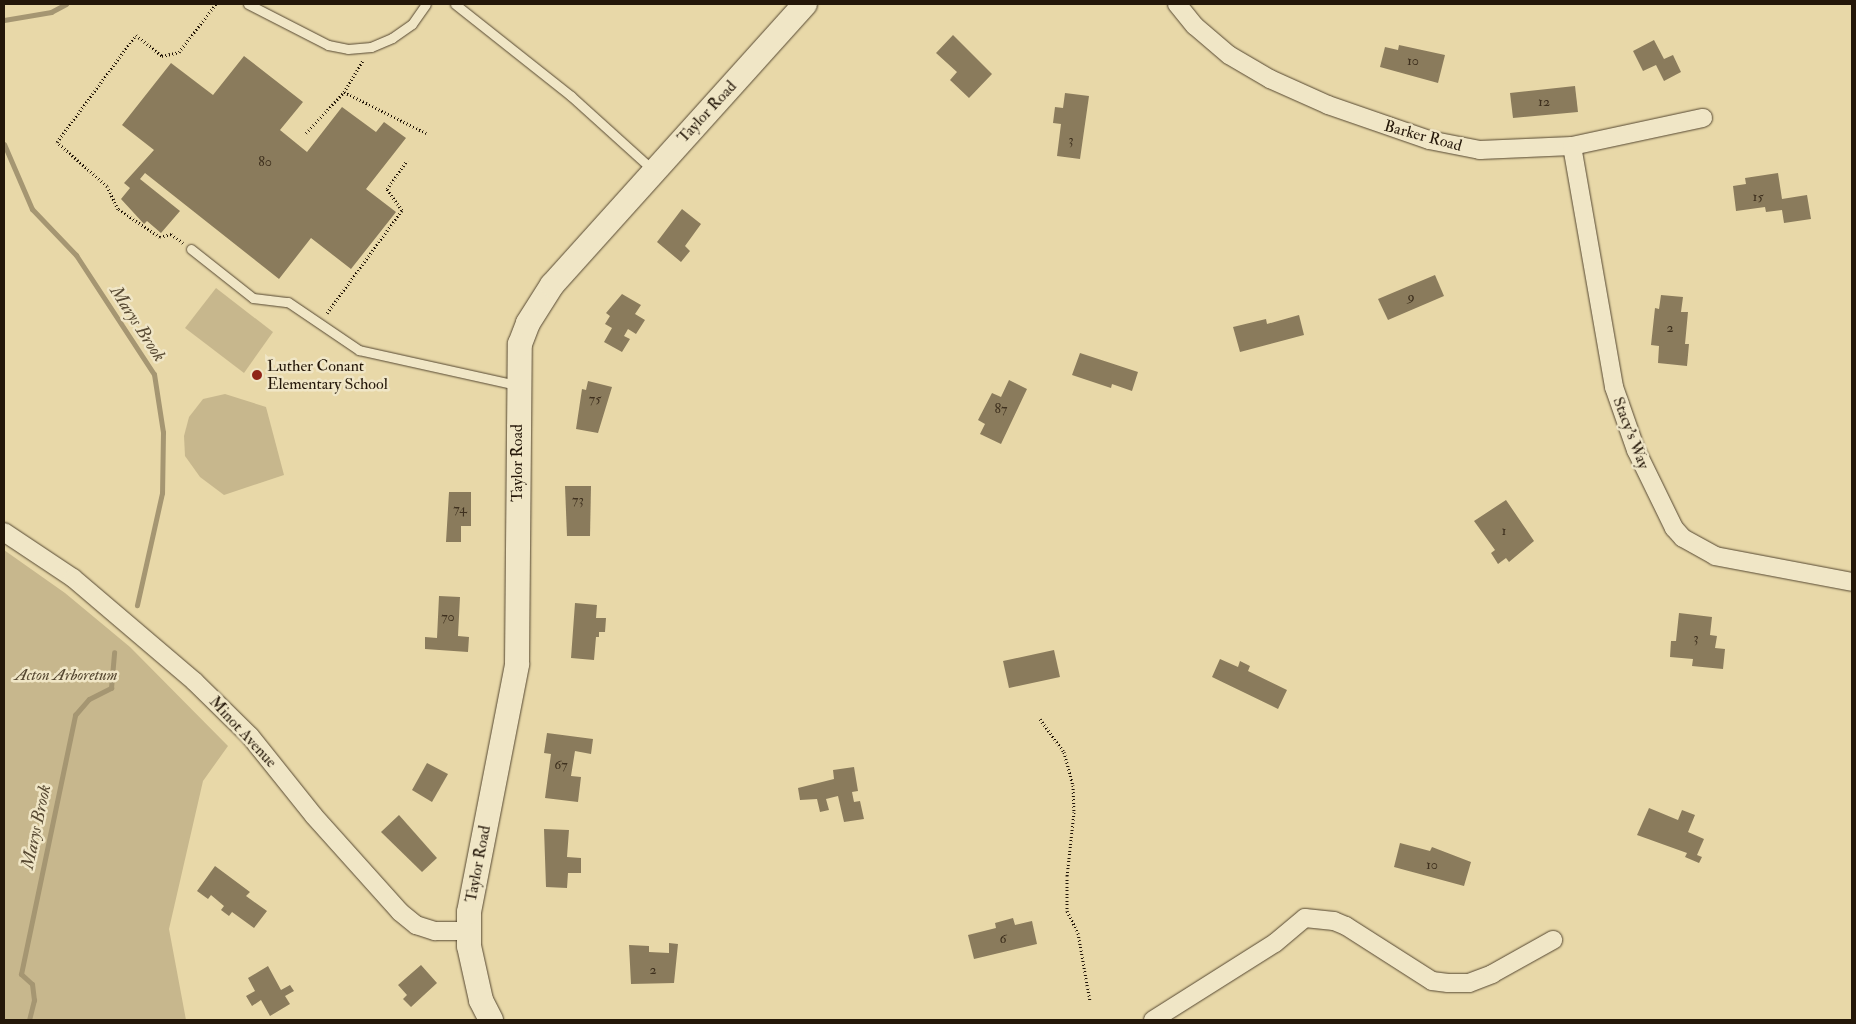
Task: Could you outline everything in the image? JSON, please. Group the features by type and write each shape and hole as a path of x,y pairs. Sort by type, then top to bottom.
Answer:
{"street":[{"name":"Taylor Road","path":"492,1020 481,1000 469,946 469,912 517,664 517,385 520,344 538,304 653,170 805,4"},
{"name":"Barker Road","path":"1177,4 1195,26 1229,55 1270,79 1387,127 1429,140 1480,150 1572,146 1703,118"},
{"name":"Stacy's Way","path":"1572,146 1614,387 1636,450 1674,528 1683,538 1715,556 1852,582"},
{"name":"Minot Avenue","path":"4,532 73,578 194,681 250,736 314,816 400,912 416,925 434,931 469,931"},
{"path":"1153,1020 1275,943 1305,918 1334,921 1346,926 1432,981 1448,984 1469,983 1492,974 1553,940"}],"lane":[{"path":"248,4 328,45 348,49 371,47 412,24 426,4"},
{"path":"455,4 571,96 653,170"},
{"path":"191,250 252,298 288,302 359,350 517,385"}],"path":[{"path":"191,250 171,234 160,237 118,209 108,186 57,142 136,35 162,56 179,52 216,4"},
{"path":"306,133 344,92 371,47"},
{"path":"344,92 426,132"},
{"path":"319,324 402,210 387,189 406,160"},
{"path":"1040,719 1064,752 1073,785 1074,812 1067,876 1068,911 1078,933 1090,1001"}],"green space":[{"path":"216,288 273,332 244,373 185,328"},
{"path":"225,394 266,407 284,475 224,495 200,477 185,456 184,436 189,417 203,399"},
{"name":"Acton Arboretum","path":"4,550 65,593 130,647 228,746 203,781 169,929 186,1020 4,1020"}],"building":[{"path":"953,35 992,74 969,98 950,80 957,72 936,53"},
{"path":"1654,40 1664,59 1673,55 1681,72 1664,81 1656,65 1643,71 1633,51"},
{"path":"1399,45 1445,55 1438,83 1380,67 1385,47 1398,50"},
{"path":"244,56 303,102 280,130 307,152 342,107 376,132 384,122 406,138 366,189 396,212 351,269 311,238 279,279 145,173 140,179 180,211 161,233 147,221 144,224 121,199 130,188 124,183 154,150 122,125 171,63 213,95"},
{"path":"1575,86 1578,112 1513,118 1510,93"},
{"path":"1065,93 1089,96 1080,159 1057,156 1061,124 1053,123 1055,107 1063,108"},
{"path":"1778,173 1782,199 1807,195 1811,219 1784,223 1782,210 1766,212 1765,207 1736,211 1733,186 1746,184 1745,178"},
{"path":"682,209 701,224 685,246 690,251 681,262 657,242"},
{"path":"1435,275 1444,296 1388,320 1378,299"},
{"path":"622,294 641,305 635,314 645,320 636,334 628,329 624,336 630,339 622,352 604,342 612,328 605,324 610,316 606,313"},
{"path":"1661,295 1683,297 1681,312 1688,312 1685,344 1689,344 1687,366 1658,363 1659,346 1651,345 1655,308 1659,309"},
{"path":"1299,315 1304,335 1240,352 1233,327 1266,319 1267,324"},
{"path":"1080,353 1138,372 1132,391 1112,384 1111,388 1072,375"},
{"path":"1009,380 1027,389 1001,444 980,434 985,424 978,420 992,393 1001,397"},
{"path":"588,381 612,387 598,433 576,429 582,389 586,390"},
{"path":"565,486 591,486 590,536 567,536"},
{"path":"449,492 471,492 471,526 461,526 461,542 446,542"},
{"path":"1506,500 1534,541 1509,562 1506,558 1498,564 1491,553 1495,550 1474,521"},
{"path":"439,596 460,597 458,636 469,637 468,652 425,649 425,637 437,638"},
{"path":"575,603 597,605 596,618 606,618 605,632 599,632 599,637 596,637 594,660 571,658"},
{"path":"1679,613 1712,617 1710,635 1717,636 1715,648 1725,649 1723,669 1692,666 1693,659 1670,657 1671,641 1676,641"},
{"path":"1054,650 1060,677 1009,688 1003,661"},
{"path":"1220,659 1238,667 1240,661 1250,666 1248,671 1287,690 1278,709 1212,677"},
{"path":"547,733 593,739 591,754 575,751 571,776 581,777 578,802 545,798 551,754 544,753"},
{"path":"427,763 448,774 432,802 412,790"},
{"path":"854,767 858,791 852,792 854,802 860,801 864,819 844,822 838,796 826,799 829,810 820,812 817,799 800,800 798,788 834,779 833,770"},
{"path":"1649,808 1678,820 1682,810 1695,815 1688,832 1704,839 1697,855 1702,857 1699,863 1685,857 1687,853 1637,835"},
{"path":"399,815 437,858 422,872 381,832"},
{"path":"544,829 569,830 567,857 581,858 581,873 568,873 567,888 546,887"},
{"path":"1400,843 1430,851 1432,847 1471,862 1464,886 1394,867"},
{"path":"215,866 250,892 246,896 267,911 254,928 232,912 229,916 221,910 224,906 211,895 208,899 197,891"},
{"path":"1013,918 1015,925 1032,921 1037,944 974,959 968,935 996,928 995,923"},
{"path":"669,943 678,944 674,983 631,984 629,945 649,946 649,952 669,953"},
{"path":"421,965 437,983 411,1007 403,999 407,995 398,985"},
{"path":"268,966 281,990 290,985 294,991 285,996 290,1004 270,1016 261,1000 252,1006 246,996 255,991 248,978"}],"waterway":[{"name":"Marys Brook","path":"4,20 51,12 66,4"},
{"name":"Marys Brook","path":"4,144 32,209 76,255 154,374 163,432 162,493 137,605"},
{"name":"Marys Brook","path":"29,1020 34,1000 32,984 21,974 75,715 89,699 111,688 114,652"}],"place":[{"name":"Luther Conant Elementary School","path":"257,375"}]}
